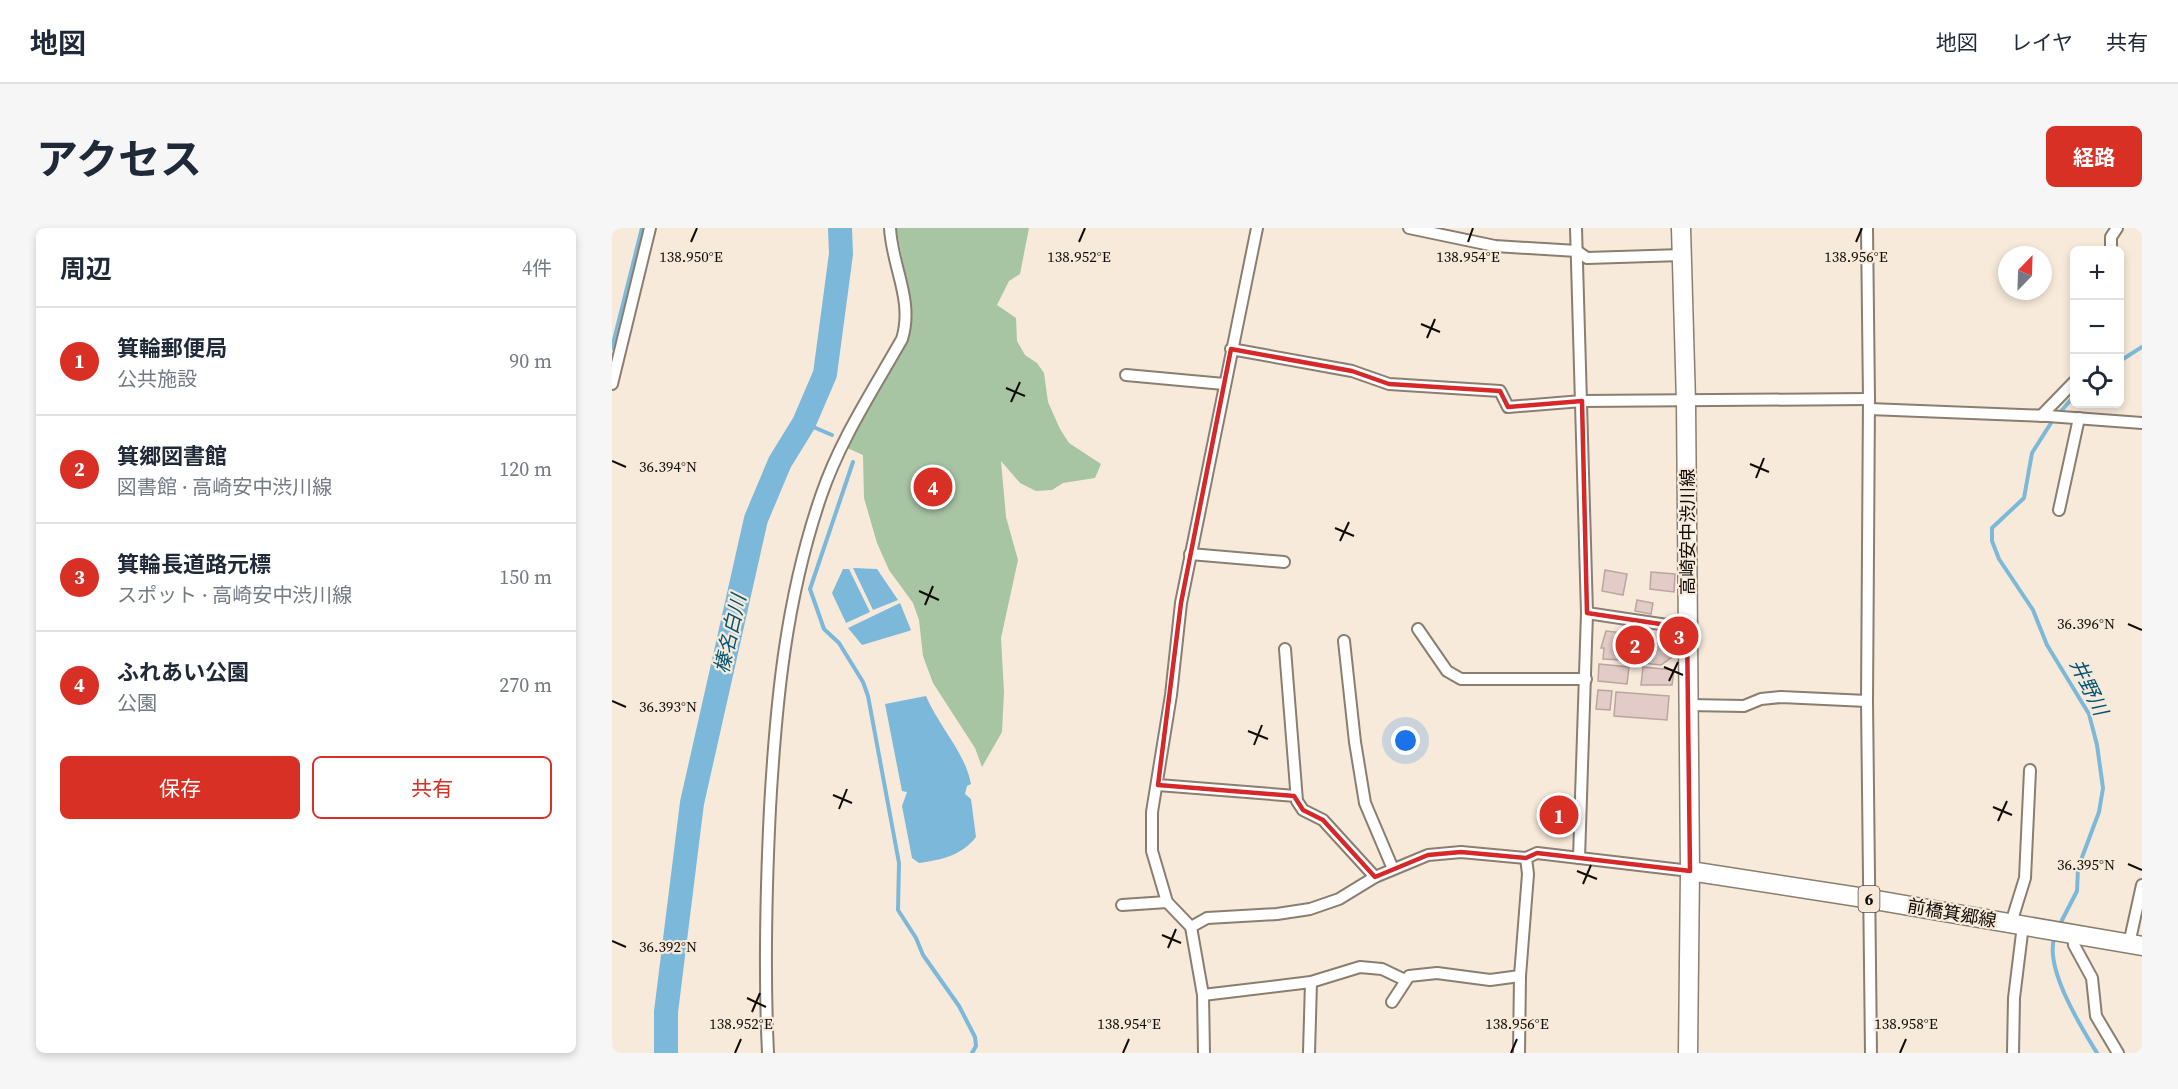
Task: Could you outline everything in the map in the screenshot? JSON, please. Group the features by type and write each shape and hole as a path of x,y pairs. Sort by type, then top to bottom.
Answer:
{"main road":[{"name":"高崎安中渋川線","path":"1681,228 1686,402 1690,871 1688,1053"},
{"name":"前橋箕郷線","path":"1690,871 1871,899 2136,945"}],"street":[{"path":"612,384 650,228"},
{"path":"768,1053 765,897 773,749 785,634 799,571 822,494 838,454 903,339 907,323 906,297 890,228"},
{"path":"1204,1053 1203,995 1191,927 1167,902 1154,861 1151,834 1180,603 1257,228"},
{"path":"1408,228 1495,246 1576,251 1587,258 1682,255"},
{"path":"1576,228 1587,613 1579,858"},
{"path":"1867,228 1869,404 1867,701 1871,1053"},
{"path":"2111,246 2111,237 2117,228"},
{"path":"1231,349 1352,371 1389,384 1500,391 1508,407 1582,401 1869,404 2142,423"},
{"path":"1126,375 1224,384"},
{"path":"2044,416 2070,387"},
{"path":"2059,510 2079,418"},
{"path":"1190,554 1284,562"},
{"path":"1587,613 1687,628"},
{"path":"1418,629 1447,670 1461,679 1586,679"},
{"path":"1344,641 1355,742 1365,802 1393,868"},
{"path":"1285,649 1296,796 1303,810 1323,820 1375,877"},
{"path":"1688,705 1744,706 1761,699 1780,697 1867,701"},
{"path":"2013,1053 2017,924 2025,878 2030,770"},
{"path":"1158,786 1296,796"},
{"path":"1191,927 1207,918 1277,914 1310,909 1339,899 1393,868 1428,855 1461,852 1526,858 1537,853 1690,871"},
{"path":"1519,1053 1520,976 1528,874 1526,858"},
{"path":"2136,945 2142,885"},
{"path":"1122,905 1167,902"},
{"path":"2062,931 2074,945 2092,978 2096,1016 2118,1053"},
{"path":"1203,995 1311,982 1360,967 1372,966 1405,980"},
{"path":"1392,1002 1409,976 1424,973 1476,980 1520,976"},
{"path":"1309,1053 1311,982"}],"highlighted area":[{"path":"1231,349 1352,371 1389,384 1500,391 1508,407 1582,401 1587,613 1687,628 1690,871 1537,853 1526,858 1461,852 1428,855 1375,877 1323,820 1303,810 1294,796 1158,785 1181,603"}],"green space":[{"path":"896,228 1029,228 1020,274 1009,281 997,305 1016,318 1017,341 1025,355 1037,363 1044,373 1048,402 1069,443 1101,464 1095,478 1063,483 1052,490 1036,491 1020,483 1001,461 1006,517 1018,560 1001,638 1004,692 1002,732 982,767 975,748 933,683 923,656 919,620 913,603 889,570 877,543 864,498 863,455 845,447 911,328 911,303"}],"water":[{"path":"853,568 877,569 898,600 873,610"},
{"path":"843,569 849,569 870,612 846,623 832,593"},
{"path":"900,603 911,630 909,631 862,645 848,628"},
{"path":"926,696 958,750 968,772 971,784 967,786 965,794 971,799 976,837 957,853 919,863 912,858 902,806 907,792 902,791 885,704"}],"building":[{"path":"1605,570 1627,574 1623,595 1602,591"},
{"path":"1651,572 1675,574 1674,592 1650,589"},
{"path":"1637,600 1653,603 1651,614 1635,611"},
{"path":"1625,630 1668,639 1673,646 1672,657 1661,665 1633,662 1634,656 1623,655 1622,660 1603,659 1604,648 1601,648 1606,631 1624,633"},
{"path":"1599,664 1629,667 1627,684 1598,681"},
{"path":"1643,667 1674,670 1672,685 1641,685"},
{"path":"1598,690 1612,691 1610,710 1596,709"},
{"path":"1616,692 1669,696 1667,720 1614,716"}],"waterway":[{"path":"612,348 642,228"},
{"name":"榛名白川","path":"666,1053 666,1012 692,803 756,519 780,462 804,423 825,374 841,254 840,228"},
{"name":"井野川","path":"2124,358 2142,347"},
{"name":"井野川","path":"2059,926 2077,891 2078,868 2099,812 2103,788 2097,745 2089,714 2047,645 2033,610 1999,559 1992,541 1992,528 2024,498 2032,453 2051,423 2070,401"},
{"path":"804,423 832,435"},
{"path":"853,462 810,589 824,629 839,643 863,682 868,696 899,863 898,910 916,938 923,955 959,1006 975,1037 976,1046 972,1053"},
{"name":"井野川","path":"2055,936 2054,963 2059,979 2097,1053"}],"place":[{"name":"ふれあい公園","path":"933,487"},
{"name":"箕輪長道路元標","path":"1679,636"},
{"name":"箕郷図書館","path":"1635,645"},
{"name":"箕輪郵便局","path":"1559,815"}]}
